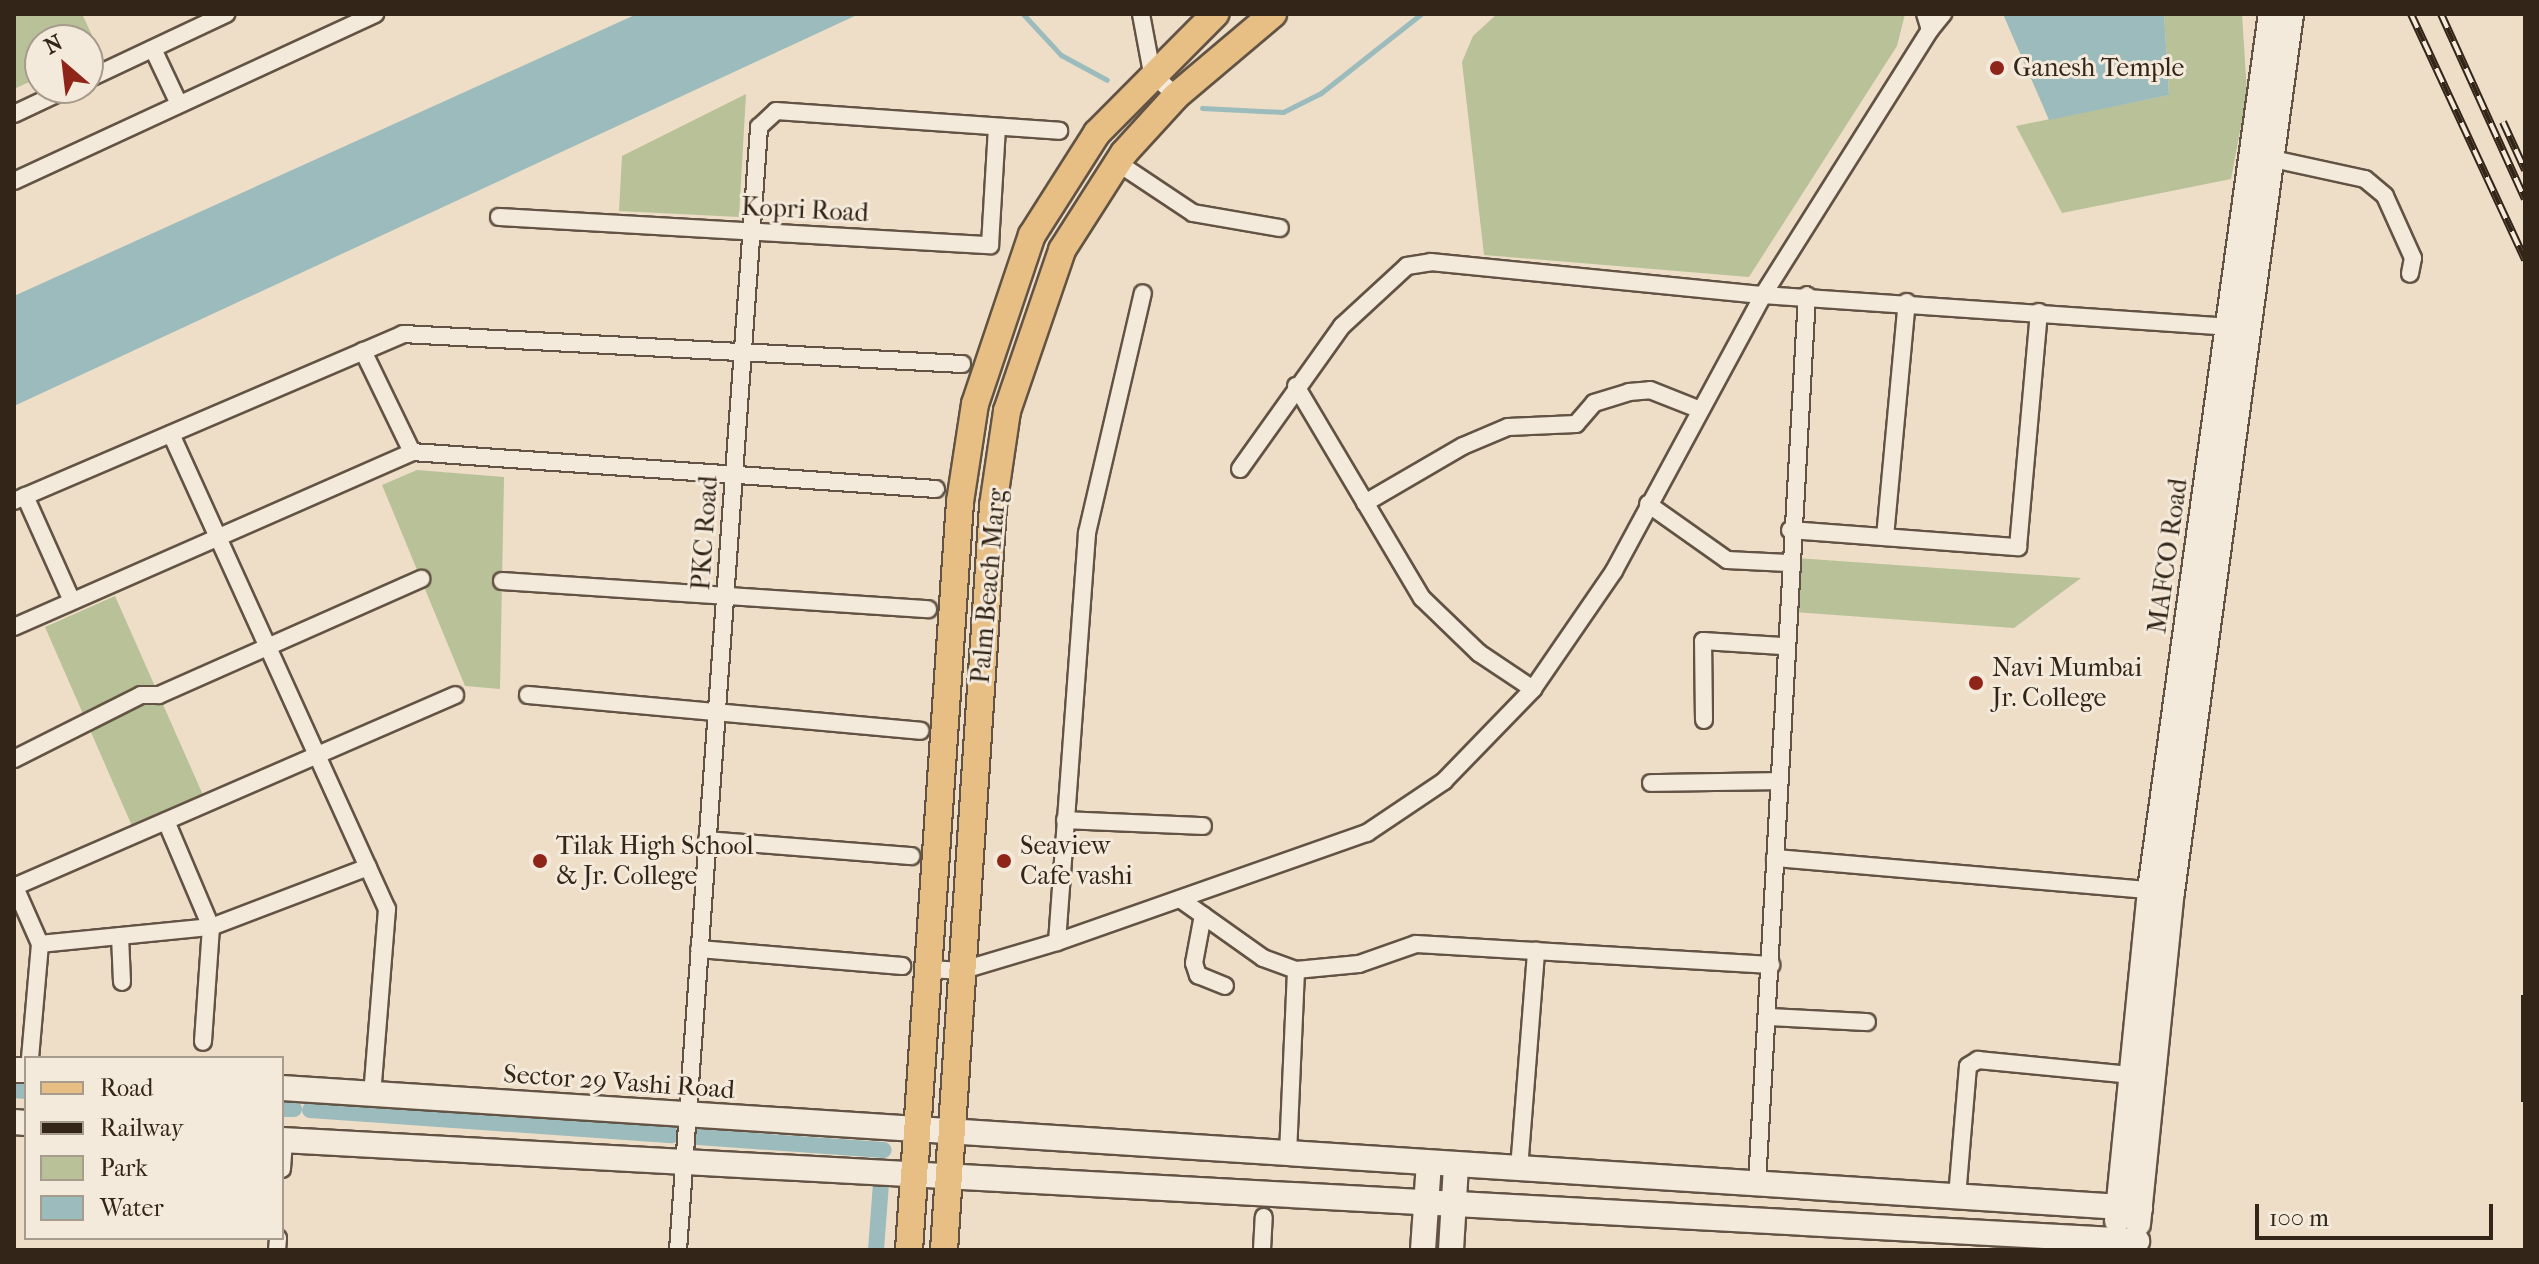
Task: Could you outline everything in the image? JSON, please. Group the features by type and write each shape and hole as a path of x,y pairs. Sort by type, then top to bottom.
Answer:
{"main road":[{"name":"Palm Beach Marg","path":"909,1250 916,1130 915,967 960,502 975,404 1032,235 1097,133 1152,73 1215,14"},
{"name":"Palm Beach Marg","path":"944,1250 993,506 1007,411 1062,250 1118,163 1176,96 1273,14"},
{"name":"MAFCO Road","path":"2129,1208 2132,1075 2161,891 2238,327 2271,14"},
{"name":"MAFCO Road","path":"2238,327 2273,159 2291,14"},
{"name":"MAFCO Road","path":"2126,1245 2161,891"},
{"name":"Sector 29 Vashi Road","path":"284,1088 2129,1208"},
{"path":"284,1140 683,1164 914,1171 1426,1200 2126,1245"},
{"path":"1423,1250 1429,1163"},
{"path":"1451,1250 1456,1165"}],"street":[{"path":"104,72 226,14"},
{"path":"14,181 178,102 375,14"},
{"path":"1141,14 1152,73 1176,96"},
{"path":"699,949 960,971 1057,942 1367,833 1444,781 1533,689 1614,571 1698,409 1763,295 1927,22 1943,14"},
{"path":"153,49 178,102"},
{"path":"14,114 35,104"},
{"name":"PKC Road","path":"678,1250 759,127 768,113 1059,131"},
{"name":"Kopri Road","path":"499,217 990,245 997,127"},
{"path":"2273,159 2365,179 2392,211 2413,258 2410,274"},
{"path":"1118,163 1193,213 1280,228"},
{"path":"1240,469 1296,386 1342,326 1407,266 1431,262 1763,295 1807,295 2238,327"},
{"path":"1057,942 1087,533 1143,293"},
{"path":"1757,1184 1771,965 1782,646 1807,295"},
{"path":"1885,537 1907,302"},
{"path":"1790,530 2018,547 2039,312"},
{"path":"72,601 19,498 403,334 962,364"},
{"path":"363,351 412,452"},
{"path":"1296,386 1422,598 1479,653 1533,689"},
{"path":"1365,503 1463,446 1508,427 1576,424 1594,403 1629,392 1650,390 1698,409"},
{"path":"171,434 387,909 372,1094"},
{"path":"14,627 412,452 936,489"},
{"path":"1648,504 1727,560 1788,563"},
{"path":"14,759 141,695 159,695 421,579"},
{"path":"502,581 928,609"},
{"path":"1704,720 1703,641 1782,646"},
{"path":"30,1056 40,944 14,886 455,695"},
{"path":"528,695 716,717 920,731"},
{"path":"1651,783 1777,781"},
{"path":"1065,820 1203,826"},
{"path":"166,821 211,927 203,1042"},
{"path":"707,840 911,856"},
{"path":"1775,858 2161,891"},
{"path":"40,944 211,927 368,867"},
{"path":"1180,899 1263,958 1296,970 1359,964 1416,944 1771,965"},
{"path":"1203,915 1194,963 1198,975 1225,986"},
{"path":"120,936 122,982"},
{"path":"1519,1169 1536,951"},
{"path":"1288,1154 1296,970"},
{"path":"1768,1017 1867,1022"},
{"path":"1957,1197 1968,1066 1978,1060 2132,1075"},
{"path":"1262,1250 1264,1217"}],"green space":[{"path":"14,14 82,14 87,24 24,24 24,84 14,89"},
{"path":"1497,14 1905,14 1897,46 1749,277 1484,255 1462,62 1473,36"},
{"path":"2164,14 2242,14 2247,94 2231,179 2062,213 2016,126 2169,95"},
{"path":"746,94 739,217 619,211 622,156"},
{"path":"417,470 504,477 500,689 465,686 382,485"},
{"path":"1796,558 2081,578 2014,628 1794,612"},
{"path":"115,596 203,795 132,826 45,627"}],"water":[{"path":"637,14 859,14 14,406 14,296"},
{"path":"2003,14 2164,14 2169,95 2049,120"}],"waterway":[{"path":"1023,14 1061,55 1107,80"},
{"path":"1202,108 1283,112 1321,93 1421,14"},
{"path":"14,1090 24,1091"},
{"path":"284,1109 294,1109"},
{"path":"310,1110 672,1135"},
{"path":"698,1137 884,1150"},
{"path":"876,1250 881,1184"}],"railway":[{"path":"2411,14 2525,260"},
{"path":"2441,14 2525,199"},
{"path":"2503,122 2525,170"},
{"path":"2525,995 2525,1102"}],"place":[{"name":"Ganesh Temple","path":"1997,68"},
{"name":"Navi Mumbai Jr. College","path":"1976,683"},
{"name":"Tilak High School & Jr. College","path":"540,861"},
{"name":"Seaview Cafe vashi","path":"1004,861"}]}
